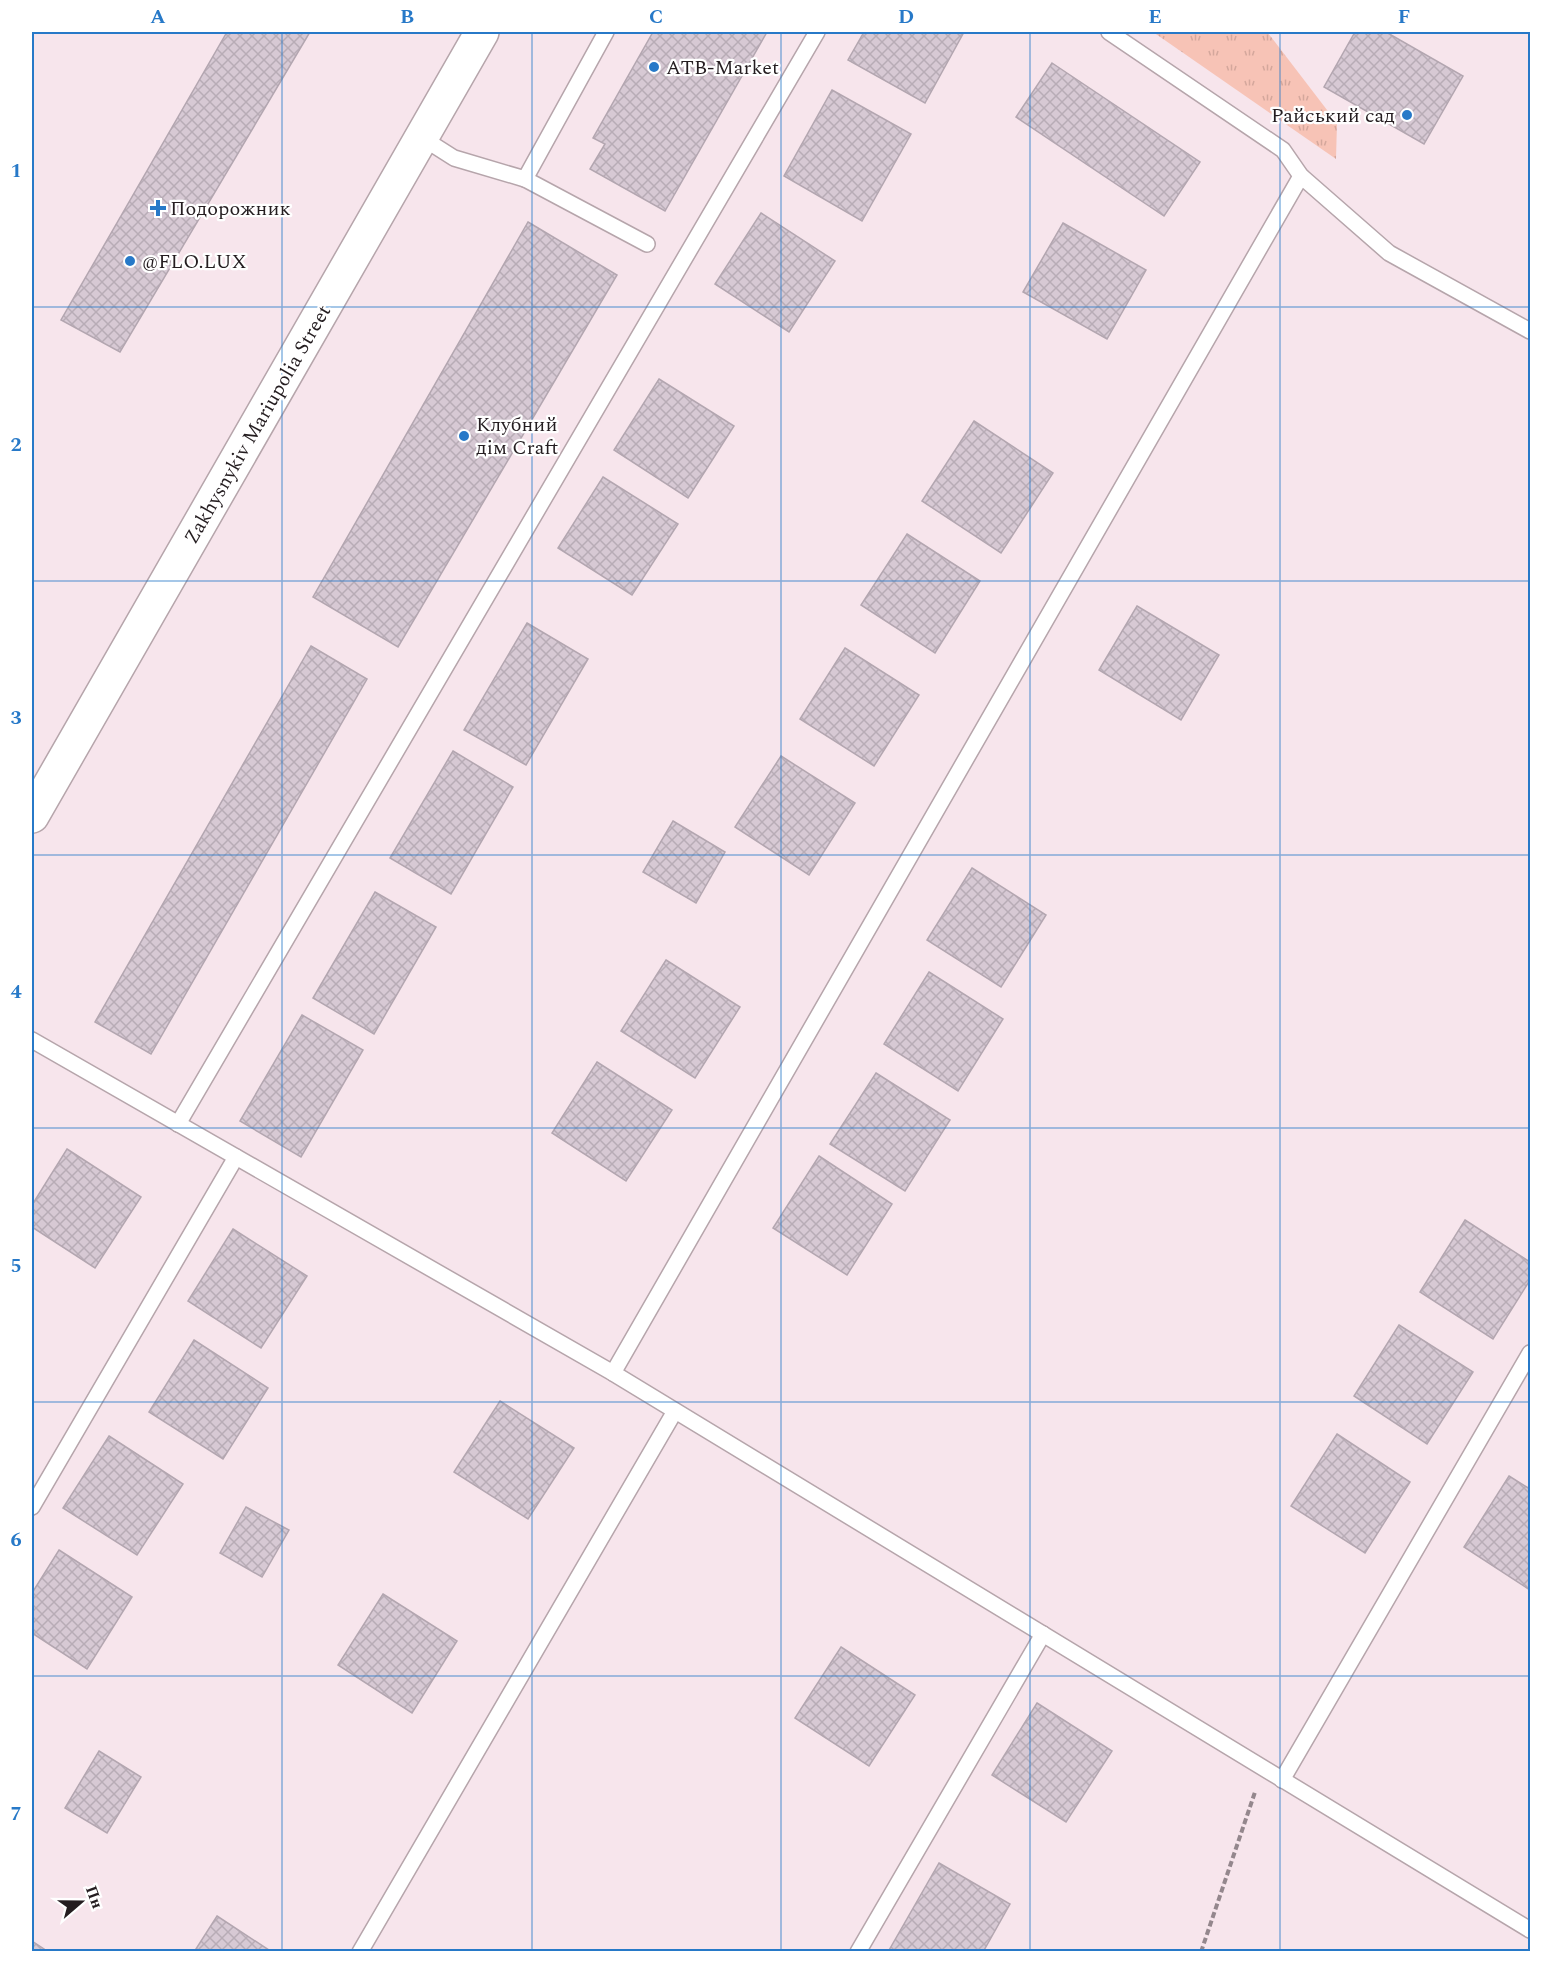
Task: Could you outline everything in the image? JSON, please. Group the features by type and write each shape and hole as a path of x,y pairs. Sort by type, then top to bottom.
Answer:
{"main road":[{"name":"Zakhysnykiv Mariupolia Street","path":"32,816 482,32"}],"lane":[{"path":"525,178 606,32"},
{"path":"178,1124 817,32"},
{"path":"1109,32 1283,150 1301,176 1389,253 1530,331"},
{"path":"421,137 454,158 525,178 647,244"},
{"path":"613,1373 1301,176"},
{"path":"32,1040 613,1373 1530,1930"},
{"path":"32,1507 236,1157"},
{"path":"1282,1780 1530,1353"},
{"path":"360,1952 675,1411"},
{"path":"858,1952 1043,1634"}],"path":[{"path":"1201,1952 1263,1768"}],"green space":[{"path":"1153,32 1268,33 1337,123 1336,159"}],"building":[{"path":"227,32 310,32 120,352 61,320"},
{"path":"653,32 767,32 665,211 590,169 605,144 593,138"},
{"path":"864,32 964,32 925,103 848,60"},
{"name":"Райський сад","path":"1355,32 1386,32 1463,76 1424,144 1324,87"},
{"path":"1052,63 1200,162 1164,216 1016,117"},
{"path":"832,90 911,134 862,221 784,176"},
{"path":"761,213 835,261 789,332 715,284"},
{"name":"Клубний дім Craft","path":"528,222 617,275 398,647 313,597"},
{"path":"1063,223 1146,270 1107,339 1023,292"},
{"path":"659,379 734,426 688,498 614,450"},
{"path":"974,421 1053,473 1001,553 922,501"},
{"path":"603,477 678,524 632,595 558,548"},
{"path":"907,534 980,581 935,653 861,605"},
{"path":"1137,606 1219,655 1181,720 1099,670"},
{"path":"527,623 588,659 526,765 464,730"},
{"path":"311,646 367,679 151,1054 95,1022"},
{"path":"845,648 919,695 874,766 800,719"},
{"path":"453,751 513,787 451,894 390,858"},
{"path":"781,756 855,803 809,875 735,827"},
{"path":"673,821 725,852 696,903 643,872"},
{"path":"972,868 1046,915 1001,987 927,940"},
{"path":"375,892 436,927 374,1034 313,998"},
{"path":"666,960 740,1007 695,1078 621,1031"},
{"path":"929,972 1003,1019 958,1091 884,1044"},
{"path":"302,1015 363,1050 301,1157 240,1121"},
{"path":"597,1062 672,1110 626,1181 552,1133"},
{"path":"876,1073 950,1120 905,1191 830,1144"},
{"path":"67,1149 141,1197 95,1268 32,1227 32,1205"},
{"path":"819,1156 892,1204 847,1275 773,1228"},
{"path":"1465,1220 1530,1262 1530,1280 1493,1339 1420,1292"},
{"path":"233,1229 307,1276 261,1348 188,1301"},
{"path":"1399,1325 1473,1372 1427,1444 1354,1396"},
{"path":"194,1340 268,1388 223,1459 149,1412"},
{"path":"500,1401 574,1448 528,1519 454,1472"},
{"path":"1337,1434 1410,1482 1365,1553 1291,1506"},
{"path":"109,1436 183,1484 137,1555 63,1508"},
{"path":"1509,1476 1530,1489 1530,1590 1464,1547"},
{"path":"246,1507 289,1530 262,1577 220,1553"},
{"path":"59,1550 132,1597 87,1669 32,1633 32,1593"},
{"path":"383,1594 457,1641 412,1713 338,1665"},
{"path":"841,1647 915,1695 869,1766 795,1718"},
{"path":"1037,1703 1112,1751 1066,1822 992,1775"},
{"path":"99,1751 141,1777 107,1833 65,1808"},
{"path":"939,1863 1010,1904 983,1952 888,1952"},
{"path":"217,1916 272,1952 194,1952"},
{"path":"32,1941 44,1949 42,1952 32,1952"}],"place":[{"name":"ATB-Market","path":"654,67"},
{"name":"Райський сад","path":"1407,115"},
{"name":"Подорожник","path":"158,208"},
{"name":"@FLO.LUX","path":"130,261"},
{"name":"Клубний дім Craft","path":"464,436"}]}
